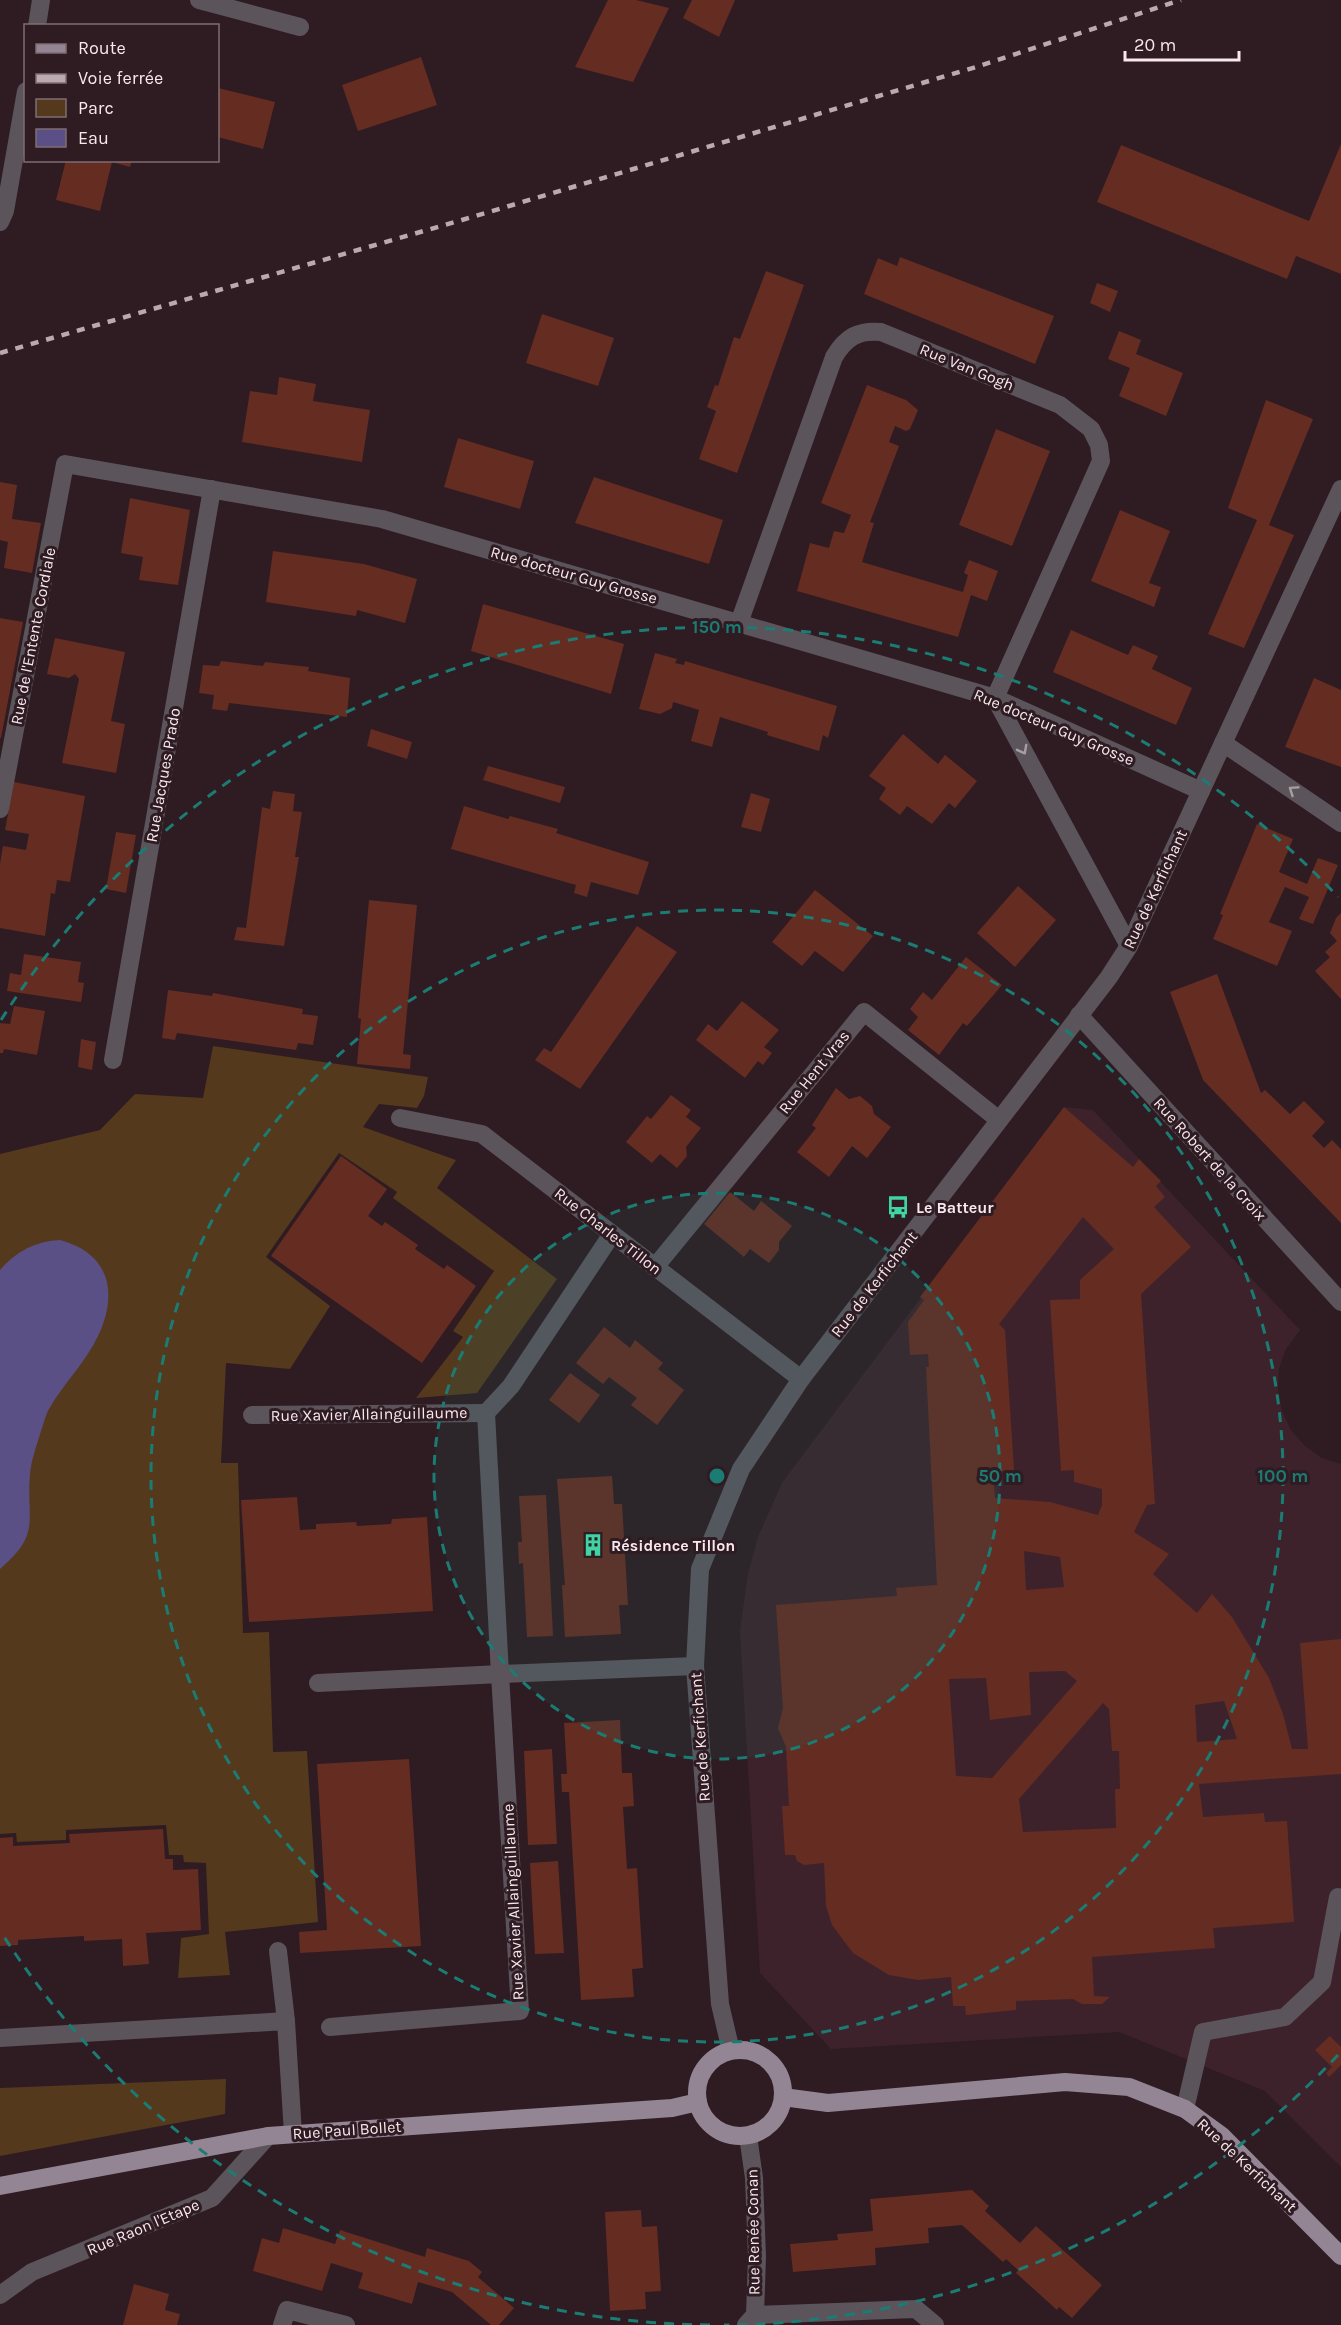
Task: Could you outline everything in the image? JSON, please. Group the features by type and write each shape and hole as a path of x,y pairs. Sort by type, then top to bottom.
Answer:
{"main road":[{"path":"731,2051 751,2052 769,2061 777,2071 783,2097 780,2110 772,2122 761,2131 748,2136 722,2132 707,2119 698,2102 697,2088 708,2064 731,2051"},
{"name":"Rue de Kerfichant","path":"783,2097 828,2103 1065,2082 1129,2087 1185,2109 1222,2136 1335,2249"},
{"name":"Rue Paul Bollet","path":"0,2186 268,2136 672,2108 698,2102"}],"street":[{"path":"37,24 41,0"},
{"path":"199,0 300,27"},
{"path":"0,222 5,211 24,102"},
{"name":"Rue Van Gogh","path":"739,623 834,357 842,344 853,335 866,331 881,332 1060,405 1090,429 1099,445 1101,461 995,699"},
{"name":"Rue docteur Guy Grosse","path":"66,464 382,519 995,699 1201,791"},
{"name":"Rue de l'Entente Cordiale","path":"0,808 66,464"},
{"name":"Rue Jacques Prado","path":"113,1060 212,489"},
{"name":"Rue de Kerfichant","path":"731,2051 720,2004 695,1666 700,1569 741,1469 801,1379 1079,1016 1129,946 1341,489"},
{"path":"995,699 1129,946"},
{"path":"1223,743 1341,823"},
{"name":"Rue Hent Vras","path":"655,1267 864,1012 999,1120"},
{"name":"Rue Robert de la Croix","path":"1079,1016 1341,1302"},
{"name":"Rue Charles Tillon","path":"400,1118 482,1134 801,1379"},
{"name":"Rue Xavier Allainguillaume","path":"330,2027 520,2012 486,1413 511,1386 612,1234"},
{"name":"Rue Xavier Allainguillaume","path":"252,1415 486,1413"},
{"path":"318,1683 695,1666"},
{"path":"1185,2109 1203,2031 1285,2017 1322,1982 1340,1897"},
{"path":"278,1951 286,2021 293,2134"},
{"path":"0,2038 286,2021"},
{"name":"Rue Raon l'Etape","path":"0,2295 32,2272 212,2198 268,2136"},
{"name":"Rue Renée Conan","path":"748,2136 754,2178 757,2257 750,2320"},
{"path":"750,2320 916,2309 935,2325"},
{"path":"284,2317 346,2325"}],"shaded area":[{"path":"1064,1107 1093,1110 1300,1330 1286,1349 1279,1369 1278,1390 1282,1411 1291,1430 1305,1446 1322,1458 1341,1464 1341,2167 1265,2091 1119,2032 831,2049 760,1973 740,1631 748,1574 758,1537 782,1483"}],"green space":[{"path":"213,1046 428,1077 424,1096 417,1108 379,1104 363,1127 456,1160 437,1188 557,1279 477,1393 416,1398 463,1337 453,1331 494,1271 393,1198 397,1192 339,1153 266,1257 330,1306 290,1369 226,1363 221,1463 238,1463 243,1633 269,1632 273,1752 307,1751 318,1922 225,1932 230,1975 178,1978 181,1938 209,1934 206,1863 184,1862 183,1855 169,1855 166,1825 66,1830 66,1840 17,1842 16,1833 0,1834 0,1154 100,1130 135,1094 203,1098"},
{"path":"226,2079 225,2114 0,2156 0,2088"}],"water":[{"path":"60,1240 90,1254 99,1264 105,1276 108,1304 93,1346 46,1415 31,1469 27,1536 13,1557 0,1569 0,1270 13,1257 27,1248 43,1242"}],"building":[{"path":"608,0 636,0 669,8 633,82 575,67"},
{"path":"692,0 735,0 719,37 683,18"},
{"path":"421,57 437,105 358,131 342,85"},
{"path":"219,88 275,102 263,149 219,137"},
{"path":"1341,144 1341,274 1296,256 1287,279 1097,202 1121,145 1309,221"},
{"path":"66,162 112,162 100,211 56,200"},
{"path":"112,162 131,162 130,167"},
{"path":"900,257 1054,316 1035,364 864,294 878,258 897,266"},
{"path":"766,271 804,285 737,473 699,459 716,411 707,407 715,385 718,386 734,337 740,339"},
{"path":"1097,283 1118,291 1110,312 1090,303"},
{"path":"542,314 614,338 598,386 526,363"},
{"path":"1119,331 1141,340 1136,354 1183,373 1166,416 1119,396 1130,368 1108,359"},
{"path":"279,377 316,384 313,401 370,410 362,462 242,442 250,391 277,395"},
{"path":"867,385 906,400 918,410 910,429 906,431 895,426 889,442 899,446 870,522 874,523 862,562 963,592 968,575 964,573 969,560 998,571 987,601 971,595 958,637 797,591 810,543 829,548 834,531 844,533 851,515 821,503"},
{"path":"1266,400 1313,419 1269,525 1294,535 1244,648 1208,634 1257,520 1228,508"},
{"path":"996,429 1050,451 1012,546 959,525"},
{"path":"458,438 534,461 520,509 444,487"},
{"path":"594,477 723,520 709,564 575,523"},
{"path":"0,482 17,485 12,519 41,523 32,573 4,568 8,542 0,540"},
{"path":"130,498 190,510 178,585 139,580 143,557 121,553"},
{"path":"1120,510 1170,531 1149,583 1161,587 1154,607 1091,581"},
{"path":"273,551 364,564 417,579 405,623 357,610 356,616 266,602"},
{"path":"483,604 624,644 611,694 471,651"},
{"path":"0,618 23,622 1,738 0,738"},
{"path":"1071,630 1128,655 1133,645 1158,656 1152,669 1192,688 1176,725 1053,672"},
{"path":"55,638 125,652 111,721 125,724 116,773 62,763 79,679 75,674 69,678 47,674"},
{"path":"655,653 677,659 675,663 684,665 685,661 837,706 828,738 823,735 819,751 720,717 712,747 691,741 699,710 673,702 672,708 660,714 639,709"},
{"path":"221,661 263,666 265,662 309,667 308,671 350,678 347,717 229,703 227,711 212,709 214,695 199,693 203,665 219,666"},
{"path":"1314,678 1341,690 1341,767 1285,747"},
{"path":"371,729 412,742 407,759 367,746"},
{"path":"903,734 938,764 945,755 977,781 955,808 949,803 932,824 907,806 900,815 879,799 886,788 869,776"},
{"path":"488,766 565,787 560,803 483,780"},
{"path":"14,782 85,796 70,882 57,880 55,894 51,893 45,936 0,928 0,864 3,846 26,850 29,834 5,830"},
{"path":"273,791 295,794 293,811 302,812 295,857 299,857 284,946 234,940 237,927 246,928 262,807 270,809"},
{"path":"751,793 770,799 761,832 741,827"},
{"path":"464,806 508,819 510,816 558,829 556,833 649,862 638,895 591,882 587,897 574,893 576,885 451,849"},
{"path":"1257,824 1293,839 1279,872 1307,884 1318,858 1338,865 1313,924 1299,919 1309,897 1285,887 1269,922 1292,931 1277,966 1213,939 1223,915 1220,914"},
{"path":"116,832 136,835 126,893 106,889"},
{"path":"1018,886 1056,920 1015,967 977,933"},
{"path":"815,890 873,936 843,972 815,951 802,966 772,942"},
{"path":"369,900 417,905 403,1054 411,1055 410,1069 357,1064 361,1019 358,1018"},
{"path":"1341,913 1341,999 1315,971 1330,957 1325,952 1337,941 1330,933 1336,918"},
{"path":"637,926 677,952 580,1089 535,1060 544,1048 551,1052"},
{"path":"24,954 81,962 78,982 84,983 81,1002 7,991 10,973 21,975"},
{"path":"966,957 1002,985 967,1026 963,1023 939,1055 908,1030 918,1017 910,1009 923,992 932,1000"},
{"path":"1217,974 1261,1093 1265,1090 1290,1114 1304,1101 1325,1122 1312,1136 1324,1148 1332,1140 1341,1149 1341,1223 1203,1080 1170,992"},
{"path":"168,990 212,996 213,993 303,1009 302,1014 318,1016 313,1045 298,1043 296,1050 177,1033 175,1040 162,1038"},
{"path":"742,1001 779,1030 764,1047 772,1053 763,1065 758,1061 745,1078 696,1040 708,1024 717,1031"},
{"path":"14,1006 45,1011 37,1055 4,1049 3,1053 0,1053 0,1023 10,1024"},
{"path":"81,1039 96,1042 92,1070 78,1067"},
{"path":"836,1088 849,1099 860,1096 872,1106 874,1114 891,1127 867,1158 852,1146 829,1177 797,1152 816,1128 812,1125"},
{"path":"671,1095 691,1110 686,1117 701,1128 686,1147 687,1156 677,1168 660,1154 652,1163 626,1142 647,1116 651,1119"},
{"path":"1064,1107 1133,1167 1139,1159 1161,1181 1156,1186 1165,1197 1154,1207 1191,1247 1141,1294 1155,1504 1147,1505 1134,1532 1169,1554 1153,1574 1197,1613 1212,1594 1232,1617 1269,1678 1283,1714 1292,1749 1308,1749 1300,1643 1341,1639 1341,1774 1199,1784 1203,1817 1264,1813 1265,1822 1287,1821 1294,1922 1213,1928 1215,1948 1092,1957 1094,1996 1110,1997 1102,2004 1082,2004 1073,1999 1016,2001 1016,2010 966,2015 965,2006 953,2006 951,1977 918,1980 889,1975 853,1953 832,1925 826,1906 824,1863 804,1865 797,1861 795,1855 785,1855 782,1806 789,1806 786,1747 778,1728 783,1708 776,1605 897,1596 896,1588 937,1585 926,1367 929,1367 928,1354 910,1355 908,1322 924,1300 920,1297","holes":["1083,1217 1114,1249 1080,1280 1080,1299 1050,1300 1061,1471 1074,1470 1074,1482 1102,1489 1102,1505 1098,1515 1050,1502 995,1498 993,1472 1014,1470 1005,1330 999,1324","1024,1551 1060,1557 1064,1587 1026,1590","1065,1671 1077,1681 992,1778 956,1776 949,1679 986,1678 990,1720 1031,1715 1029,1672","1224,1701 1237,1739 1197,1742 1195,1705","1103,1703 1109,1709 1112,1751 1119,1751 1120,1789 1115,1789 1116,1828 1023,1832 1019,1799"]},
{"path":"341,1156 387,1189 368,1216 382,1226 385,1222 418,1245 415,1249 444,1269 447,1265 476,1286 422,1363 271,1256"},
{"path":"730,1192 754,1211 761,1201 792,1226 779,1242 779,1250 769,1263 750,1249 744,1257 704,1224"},
{"path":"604,1327 630,1348 635,1340 663,1363 658,1369 684,1390 657,1425 631,1405 637,1398 609,1377 603,1384 576,1363"},
{"path":"570,1373 600,1395 579,1423 549,1400"},
{"name":"Résidence Tillon","path":"612,1476 614,1504 622,1504 628,1605 619,1605 621,1634 565,1637 562,1585 565,1585 557,1479"},
{"path":"546,1495 553,1636 527,1637 523,1563 519,1564 518,1542 522,1542 519,1496"},
{"path":"297,1497 300,1530 316,1529 316,1524 356,1522 357,1526 391,1524 392,1519 427,1517 433,1611 249,1622 241,1500"},
{"path":"620,1720 622,1773 632,1773 634,1806 623,1807 627,1869 637,1868 643,1968 632,1969 634,1997 581,2000 569,1792 562,1792 561,1774 567,1774 564,1723"},
{"path":"552,1749 557,1844 528,1845 524,1751"},
{"path":"409,1759 421,1946 300,1953 299,1932 327,1930 317,1764"},
{"path":"163,1829 165,1859 173,1859 173,1870 198,1869 201,1930 146,1933 149,1964 123,1966 122,1939 84,1941 84,1936 18,1940 18,1945 0,1946 0,1838 13,1837 13,1846 70,1843 69,1834"},
{"path":"558,1861 564,1953 535,1954 530,1863"},
{"path":"1330,2036 1341,2047 1341,2065 1329,2077 1326,2073 1332,2067 1315,2050"},
{"path":"972,2190 989,2206 985,2211 1020,2243 1036,2226 1102,2285 1072,2318 1059,2307 1057,2310 1016,2273 1018,2270 1006,2259 1003,2262 962,2225 928,2228 929,2243 875,2248 876,2265 793,2272 790,2244 838,2240 837,2234 873,2231 870,2199"},
{"path":"641,2210 642,2227 657,2226 661,2291 645,2292 646,2309 610,2311 605,2212"},
{"path":"283,2228 335,2244 340,2230 425,2257 427,2248 469,2261 482,2272 478,2277 514,2308 499,2325 491,2325 452,2292 418,2282 412,2304 358,2288 363,2273 331,2263 322,2291 253,2271 262,2238 279,2243"},
{"path":"134,2284 169,2294 165,2310 180,2314 177,2325 123,2325"}],"railway":[{"path":"0,353 462,220 976,67 1181,0"}],"place":[{"name":"Le Batteur","path":"898,1207"},
{"name":"Résidence Tillon","path":"593,1545"}]}
